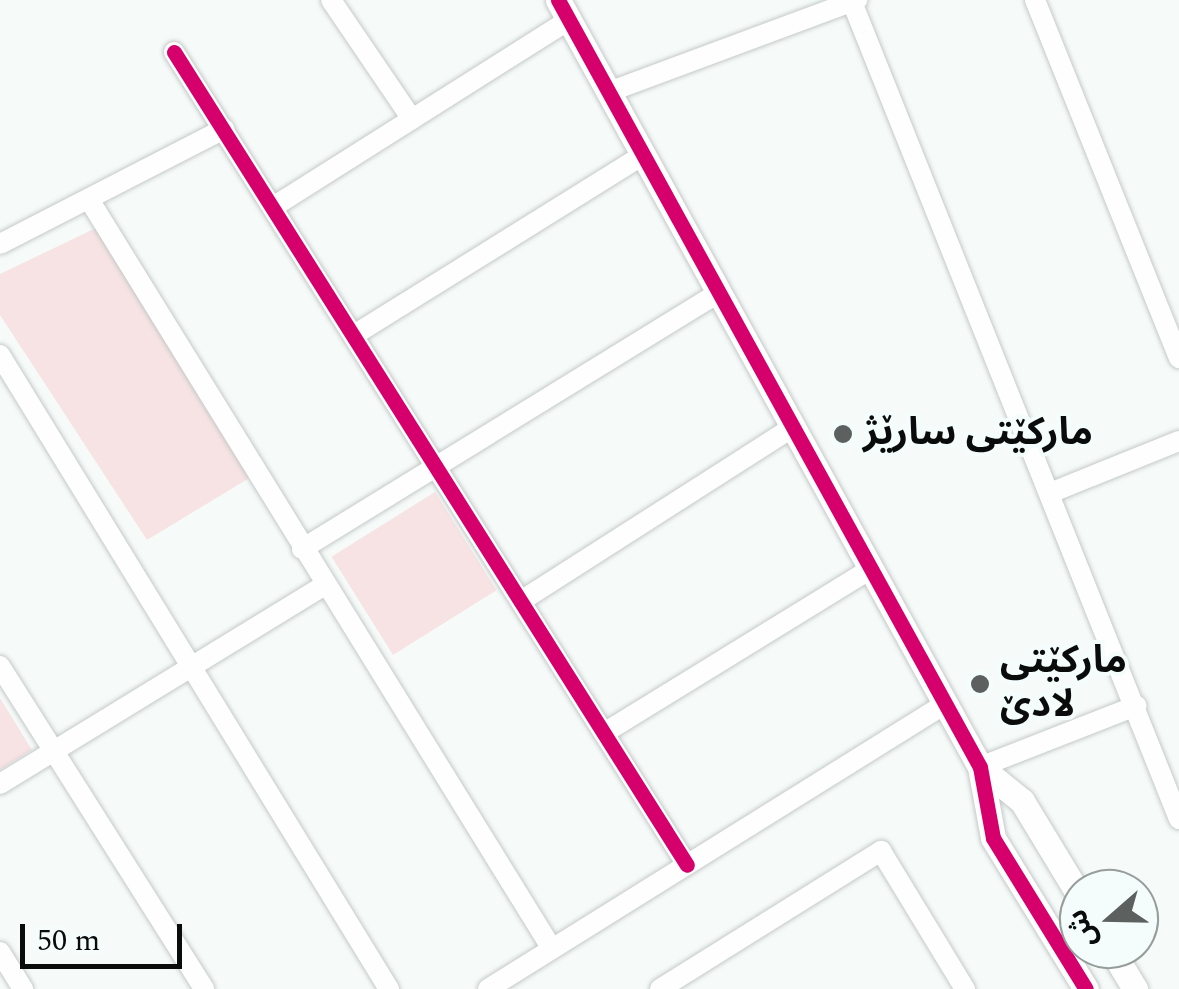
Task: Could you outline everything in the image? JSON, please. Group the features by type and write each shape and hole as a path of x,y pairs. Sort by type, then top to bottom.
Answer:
{"street":[{"path":"331,0 412,119"},
{"path":"1035,0 1179,358"},
{"path":"609,92 854,1 1179,819"},
{"path":"273,207 412,119 564,10 980,767 993,838 1086,989"},
{"path":"174,52 686,865"},
{"path":"0,244 224,129"},
{"path":"354,335 643,155"},
{"path":"90,201 552,949"},
{"path":"302,549 718,292"},
{"path":"0,355 389,989"},
{"path":"521,600 793,428"},
{"path":"1050,493 1179,442"},
{"path":"604,733 871,569"},
{"path":"0,784 325,585"},
{"path":"0,666 201,988"},
{"path":"488,989 945,704"},
{"path":"980,767 1136,706"},
{"path":"980,767 1022,801 1063,869"},
{"path":"660,989 881,850 964,989"},
{"path":"0,952 23,989"}],"shaded area":[{"path":"96,228 251,477 147,540 0,315 0,274"},
{"path":"435,492 496,590 393,655 332,557"},
{"path":"0,698 32,750 0,770"}],"cycle path":[{"path":"558,0 980,767 993,838 1086,989"},
{"path":"174,52 687,865"}],"place":[{"name":"مارکێتی سارێژ","path":"843,434"},
{"name":"ماركێتی لادێ","path":"980,684"}]}
